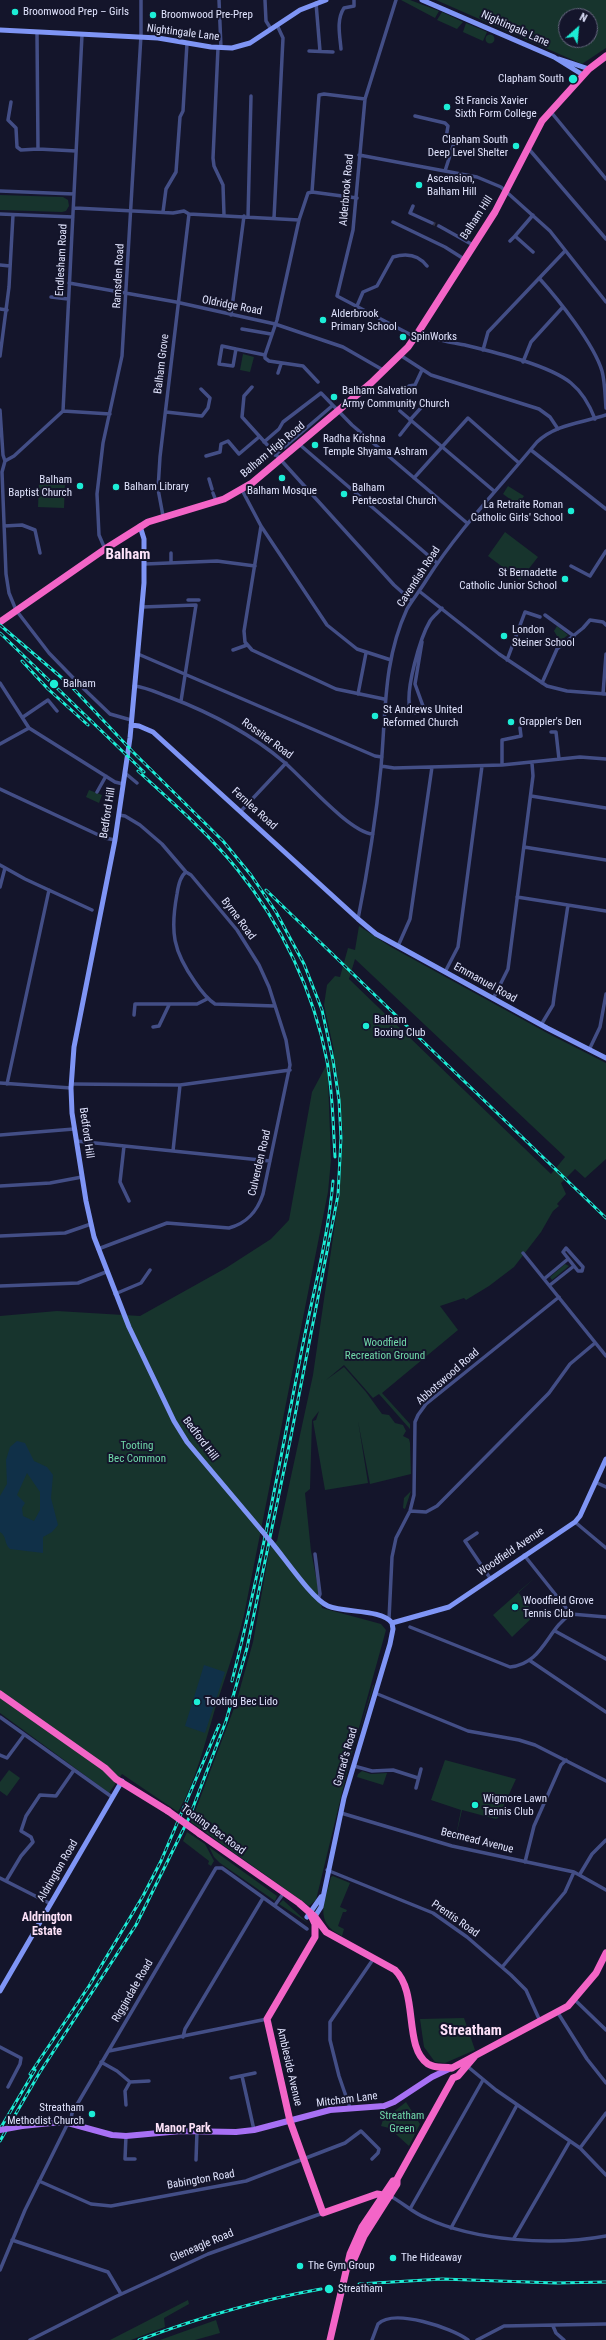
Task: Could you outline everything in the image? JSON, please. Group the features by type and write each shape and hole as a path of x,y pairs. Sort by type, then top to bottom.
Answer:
{"highway":[{"name":"Balham Hill","path":"384,370 400,355 417,334 506,192 527,147 550,111 589,69 606,56"},
{"name":"Balham High Road","path":"0,622 140,526 163,516 216,501 242,490 280,461 335,408 354,398 384,370"},
{"name":"Tooting Bec Road","path":"0,1694 112,1773 116,1779 122,1781 168,1811 290,1899 311,1917"},
{"path":"311,1917 326,1932 395,1970 402,1976 409,2001 415,2040 426,2063 438,2068 452,2068 558,2013 575,2000 596,1973 606,1953"},
{"path":"311,1917 315,1935 326,1932"},
{"name":"Ambleside Avenue","path":"315,1935 267,2019 290,2121 305,2159 323,2213"},
{"path":"348,2268 351,2266 364,2236 397,2180 453,2078 475,2056"},
{"path":"452,2068 453,2078"},
{"name":"Gleneagle Road","path":"323,2213 377,2194 387,2195"},
{"path":"330,2340 353,2247 362,2228 387,2195"},
{"path":"368,2198 376,2204 376,2208"}],"main road":[{"name":"Nightingale Lane","path":"0,30 140,38 187,42 219,48 242,46 312,2 326,0"},
{"name":"Nightingale Lane","path":"422,0 556,58 589,69"},
{"name":"Nightingale Lane","path":"556,58 583,75"},
{"name":"Bedford Hill","path":"140,526 144,539 145,564 138,654 125,773 119,815 75,1041 71,1086 74,1129 91,1224 106,1272 131,1332 177,1427 187,1442 318,1599 336,1608 390,1621"},
{"name":"Fernlea Road","path":"131,723 153,732 358,919"},
{"name":"Emmanuel Road","path":"358,919 376,934 541,1025 606,1058"},
{"name":"Woodfield Avenue","path":"390,1621 449,1607 575,1522 580,1516 606,1459"},
{"name":"Garrad's Road","path":"311,1917 321,1907 321,1897 341,1813 393,1629 390,1621"},
{"name":"Aldrington Road","path":"0,1992 122,1781"},
{"path":"426,2063 432,2077"},
{"name":"Mitcham Lane","path":"0,2130 51,2122 68,2123 112,2135 126,2136 181,2131 236,2132 254,2130 330,2110 376,2107 394,2102 432,2077 452,2068"}],"street":[{"name":"Ramsden Road","path":"105,549 99,535 97,494 99,464 122,356 127,294 141,0"},
{"path":"218,0 219,48 213,158 214,166 223,185 224,215"},
{"path":"265,0 266,22 271,29"},
{"path":"341,50 339,32 340,13 344,8 354,6 354,0"},
{"name":"Alderbrook Road","path":"396,0 365,99 353,230 337,296 417,334 483,350 556,374 572,384 585,399 595,419"},
{"path":"312,2 320,51"},
{"path":"274,218 283,38 277,25"},
{"path":"36,33 38,149"},
{"name":"Endlesham Road","path":"63,411 68,299 73,217 75,208 72,202 74,194 82,35"},
{"path":"163,212 166,189 176,172 180,117 183,111 187,42"},
{"path":"309,51 333,52"},
{"path":"265,355 304,200 312,192 319,95 324,94 365,99"},
{"path":"231,315 246,216 251,96"},
{"path":"11,102 8,120 16,128 17,148 21,150 38,149 76,151"},
{"path":"550,111 606,179"},
{"path":"415,116 445,123 448,126 446,138 454,143 445,171"},
{"path":"527,147 533,150 606,239"},
{"path":"359,155 482,179 501,187 550,231 606,302"},
{"path":"0,191 74,194"},
{"path":"312,192 357,198"},
{"path":"413,206 410,213 432,223"},
{"path":"75,208 184,212 190,214 299,220"},
{"path":"0,214 73,217"},
{"path":"0,354 7,310 13,214"},
{"name":"Balham Grove","path":"163,516 158,489 178,304 190,214"},
{"path":"510,242 533,215"},
{"path":"393,222 445,247 464,259"},
{"path":"440,226 473,245"},
{"path":"515,236 533,252"},
{"path":"483,350 488,332 565,251"},
{"path":"357,306 362,292 377,286 393,257 403,254 412,254 427,266"},
{"path":"0,265 10,266"},
{"path":"539,278 581,333 601,368 606,408"},
{"name":"Oldridge Road","path":"69,283 274,324 347,349 384,370"},
{"path":"51,297 68,299"},
{"path":"523,362 531,342 562,308"},
{"path":"0,309 7,310"},
{"path":"242,329 271,334"},
{"path":"236,349 233,366 219,364 222,346 265,355 265,358 281,364 303,366 318,382"},
{"path":"400,355 422,370 539,409 550,417 558,429"},
{"path":"278,373 281,364"},
{"path":"404,391 409,386 415,385 422,370"},
{"path":"252,387 244,396 242,418 394,585 412,602"},
{"path":"166,412 202,416 208,408 210,398 201,389"},
{"path":"264,442 279,429 283,422 319,393 414,478 468,523"},
{"path":"400,435 428,400"},
{"path":"275,454 335,408"},
{"path":"0,410 3,455 5,461 2,472 5,559 7,582 16,610 49,654 84,689 110,714 131,723"},
{"path":"5,461 14,456 63,411 110,414"},
{"path":"400,411 494,491"},
{"name":"Cavendish Road","path":"358,919 372,834 381,766 384,699 391,660 400,628 412,602 437,563 468,523 519,462 543,437 558,429 606,415"},
{"path":"414,478 465,419 470,419 519,462"},
{"path":"206,456 220,452 221,444 228,441 239,454 260,437"},
{"path":"299,444 437,563"},
{"path":"531,450 606,509"},
{"path":"209,479 216,501"},
{"path":"242,490 261,526 327,625 345,640 366,653 391,660"},
{"path":"4,526 22,525 35,530 40,553"},
{"path":"261,526 244,631 247,645 252,650 336,689 384,699"},
{"path":"260,537 267,534"},
{"path":"571,566 590,576 606,551"},
{"path":"171,553 171,562"},
{"path":"0,558 5,559"},
{"path":"145,564 217,561 255,566"},
{"path":"419,591 507,660 542,683 560,690 604,694 606,654"},
{"path":"181,701 197,607 193,602 188,600"},
{"path":"142,607 193,602 199,600"},
{"path":"422,642 415,686 423,706 420,712 415,713 410,709 409,701 416,655 429,623 442,608"},
{"path":"507,660 525,612 540,617"},
{"path":"545,614 574,636"},
{"path":"542,683 557,649 574,636 590,620 603,622 606,625"},
{"path":"233,650 247,645"},
{"path":"358,694 366,653"},
{"path":"138,654 186,673 365,752 382,757"},
{"path":"0,683 29,728 106,776 123,784"},
{"name":"Rossiter Road","path":"134,686 181,701 244,732 286,763 337,812 365,833 372,834"},
{"path":"23,717 48,700 57,711"},
{"path":"0,744 29,728"},
{"path":"502,765 502,740 521,736 520,728"},
{"path":"551,732 556,732 559,759"},
{"path":"381,766 482,766 532,763 580,757 606,759"},
{"path":"241,811 286,763"},
{"path":"493,999 508,969 531,796 532,763"},
{"path":"445,972 458,947 482,766"},
{"path":"398,946 410,919 432,767"},
{"path":"125,773 137,783"},
{"path":"96,792 106,776"},
{"path":"0,789 105,838 114,840"},
{"path":"531,796 606,808"},
{"name":"Byrne Road","path":"119,815 124,816 145,830 162,844 186,872 191,875 237,930 263,974 275,1006 288,1052 290,1070"},
{"path":"524,847 606,860"},
{"path":"0,865 48,890 92,910"},
{"path":"0,887 5,868"},
{"path":"186,872 182,875 174,911 175,943 178,955 207,999 215,1004 275,1006"},
{"path":"7,1084 48,890"},
{"path":"518,897 606,911"},
{"path":"541,1025 551,1009 554,997 568,905"},
{"path":"589,1050 600,1027 606,994"},
{"path":"134,1015 135,1004 197,1004 207,999"},
{"path":"153,1026 159,1026 169,1005"},
{"path":"0,1083 71,1086 180,1084 290,1070"},
{"name":"Culverden Road","path":"98,1249 167,1223 220,1229 238,1226 253,1214 260,1203 290,1070"},
{"path":"173,1151 180,1084"},
{"path":"0,1135 74,1129"},
{"path":"76,1141 270,1161"},
{"path":"124,1146 120,1182 128,1201"},
{"path":"0,1186 50,1183 82,1177"},
{"path":"0,1236 65,1233 91,1224"},
{"path":"566,1248 584,1269 578,1271 574,1266 563,1252 566,1248"},
{"path":"523,1253 606,1356"},
{"path":"544,1279 568,1259"},
{"path":"550,1285 574,1266"},
{"path":"115,1294 141,1283 150,1270"},
{"path":"0,1286 78,1283 106,1272"},
{"name":"Abbotswood Road","path":"390,1621 392,1557 396,1538 410,1511 416,1484 415,1427 422,1408 559,1297"},
{"path":"410,1511 426,1512 437,1506 550,1393 570,1364 595,1343"},
{"path":"595,1482 606,1487"},
{"path":"575,1522 606,1548"},
{"path":"477,1533 466,1541 490,1578"},
{"path":"315,1554 320,1594 318,1599"},
{"path":"524,1555 572,1614 606,1617"},
{"path":"410,1627 505,1666 518,1666 539,1652 555,1631 572,1614"},
{"path":"555,1631 606,1659"},
{"path":"529,1660 606,1712"},
{"path":"375,1693 468,1731 519,1740 566,1760 606,1781"},
{"path":"0,1717 112,1797"},
{"path":"0,1755 7,1758 24,1735"},
{"path":"525,1862 534,1826 562,1765 566,1760"},
{"path":"354,1766 372,1771 393,1770 418,1778"},
{"path":"416,1788 421,1769"},
{"path":"6,1881 21,1856 33,1842 31,1837 21,1828 27,1813 40,1795 56,1796 74,1770"},
{"name":"Becmead Avenue","path":"341,1813 452,1846 574,1872 606,1890"},
{"path":"580,1874 592,1854 606,1840"},
{"name":"Riggindale Road","path":"0,2270 39,2181 68,2123 71,2120 72,2113 216,1868 222,1868 263,1898"},
{"name":"Prentis Road","path":"327,1870 429,1910 503,1966 526,1990 540,2022"},
{"path":"503,1966 555,1905 564,1892 574,1872"},
{"path":"0,1878 51,1904"},
{"path":"274,1905 283,1894"},
{"path":"183,2037 185,2029 263,1898 307,1929"},
{"path":"350,2108 339,2076 330,2040 330,2022 374,1958"},
{"path":"575,2000 606,2030"},
{"path":"558,2013 580,2050 606,2083"},
{"path":"109,2051 267,2019"},
{"path":"0,2047 21,2058 20,2064 8,2087"},
{"path":"101,2062 130,2082 149,2081"},
{"path":"466,2066 517,2105 580,2148 606,2175"},
{"path":"231,2078 255,2073"},
{"path":"242,2076 254,2130"},
{"path":"410,2209 483,2080"},
{"path":"126,2105 125,2091 130,2082"},
{"path":"451,2228 517,2105"},
{"path":"580,2148 606,2113"},
{"name":"Babington Road","path":"39,2181 91,2204 111,2206 246,2181 344,2143 361,2131 379,2150 372,2159"},
{"path":"196,2160 197,2132"},
{"path":"126,2136 125,2159 135,2159"},
{"path":"514,2238 570,2141"},
{"path":"387,2195 422,2217 451,2228 493,2237 565,2240 606,2236"},
{"name":"Gleneagle Road","path":"30,2340 121,2294 221,2249 323,2213"},
{"path":"12,2240 108,2272 121,2294"},
{"path":"372,2340 378,2324 387,2319 430,2322 468,2340"},
{"path":"477,2340 504,2326 606,2324"},
{"path":"553,2326 556,2333 564,2340"}],"green space":[{"path":"401,0 410,0 439,11 435,18"},
{"path":"436,0 606,0 606,48 582,64"},
{"path":"442,12 463,22 457,29 437,20"},
{"path":"466,23 487,32 483,41 463,32"},
{"path":"488,35 492,35 494,39 492,43 488,43 486,41 486,37"},
{"path":"0,195 63,197 68,200 69,206 66,211 62,212 0,210"},
{"path":"243,354 254,357 250,372 240,370"},
{"path":"39,482 65,483 64,508 38,507"},
{"path":"508,486 524,496 518,505 503,494"},
{"path":"505,532 538,557 520,580 488,556"},
{"path":"557,626 568,635 560,641 554,631"},
{"path":"89,790 102,795 99,803 86,797"},
{"name":"Tooting Bec Common","path":"359,926 391,947 549,1034 606,1063 606,1159 585,1178 575,1169 561,1183 566,1194 557,1204 559,1206 553,1211 541,1232 514,1267 489,1286 466,1300 464,1298 440,1306 458,1330 382,1393 410,1424 410,1429 379,1394 373,1398 344,1365 326,1380 344,1367 366,1392 382,1414 389,1415 395,1423 403,1425 406,1431 403,1436 409,1439 410,1443 411,1474 370,1484 358,1421 368,1483 325,1490 313,1421 316,1420 319,1411 312,1420 310,1489 305,1493 311,1551 322,1608 381,1624 386,1630 349,1764 316,1900 309,1906 191,1822 236,1703 253,1642 270,1547 277,1541 313,1375 339,1196 343,1134 336,1065 328,1078 331,1160 328,1192 244,1615 200,1762 190,1788 178,1812 122,1774 109,1793 0,1713 0,1316 57,1311 140,1316 226,1268 271,1239 289,1220 312,1092 334,1051 324,1005 327,985 335,976 340,977 348,948 355,950","holes":["355,959 565,1157 551,1174 349,979"]},
{"path":"565,1264 569,1266 552,1280 550,1277"},
{"path":"411,1491 405,1509 403,1508 404,1498"},
{"name":"Woodfield Grove Tennis Club","path":"518,1593 535,1615 512,1637 493,1615"},
{"path":"373,1685 374,1685 355,1745"},
{"name":"Wigmore Lawn Tennis Club","path":"445,1760 516,1779 498,1818 496,1819 462,1810 455,1841 461,1810 431,1800"},
{"path":"9,1770 20,1778 7,1796 0,1791 0,1782"},
{"path":"362,1771 371,1774 387,1773 383,1785 357,1777"},
{"path":"187,1832 205,1844 214,1861 211,1866 208,1864 209,1861 183,1841"},
{"path":"209,1847 277,1896 275,1901 220,1863 214,1857"},
{"path":"333,1876 350,1883 340,1907 347,1910 346,1912 343,1912 338,1926 344,1929 342,1936 327,1924 324,1918 324,1903 331,1877"},
{"path":"283,1900 308,1923 279,1904"},
{"path":"464,2018 475,2050 445,2063 435,2062 424,2047 420,2019"},
{"name":"Streatham Green","path":"406,2102 420,2124 409,2146 389,2128 381,2126 383,2120"},
{"path":"188,2300 189,2304 164,2318 165,2327 131,2340 110,2340"},
{"path":"216,2320 220,2333 195,2340 160,2340"}],"water":[{"path":"17,1441 25,1443 34,1461 47,1467 53,1475 51,1498 58,1525 52,1532 43,1537 43,1553 10,1549 4,1536 0,1532 0,1496 7,1484 6,1460 10,1447","holes":["27,1473 40,1492 40,1510 34,1521 23,1516 22,1508 25,1503 17,1495"]},
{"path":"204,1665 225,1672 205,1733 185,1726"}],"tunnel":[{"path":"432,223 439,226"}],"railway":[{"path":"0,625 69,684 132,751 223,841 251,875 276,912 304,964 322,1010 333,1060 339,1100 341,1138 338,1195 290,1441 247,1648 226,1721 189,1818 136,1925 40,2072 0,2141"},
{"path":"0,633 144,772"},
{"path":"22,661 48,689 88,725"},
{"path":"138,771 189,818 237,869 268,912 294,959 314,1009 327,1061 335,1157"},
{"path":"266,890 606,1218"},
{"path":"232,1681 268,1521 323,1248 331,1203 333,1181"},
{"path":"30,2074 89,1986 143,1896 161,1861 219,1725"},
{"path":"0,2129 35,2070"},
{"path":"359,2284 442,2279 556,2283 606,2282"},
{"path":"139,2340 229,2310 298,2293 321,2289"}],"place":[{"name":"Broomwood Prep – Girls","path":"15,12"},
{"name":"Broomwood Pre-Prep","path":"153,15"},
{"name":"Clapham South","path":"573,79"},
{"name":"St Francis Xavier Sixth Form College","path":"447,107"},
{"name":"Clapham South Deep Level Shelter","path":"516,146"},
{"name":"Ascension, Balham Hill","path":"419,185"},
{"name":"Alderbrook Primary School","path":"323,320"},
{"name":"SpinWorks","path":"403,337"},
{"name":"Balham Salvation Army Community Church","path":"334,397"},
{"name":"Radha Krishna Temple Shyama Ashram","path":"315,445"},
{"name":"Balham Mosque","path":"282,478"},
{"name":"Balham Baptist Church","path":"80,486"},
{"name":"Balham Library","path":"116,487"},
{"name":"Balham Pentecostal Church","path":"344,494"},
{"name":"La Retraite Roman Catholic Girls' School","path":"571,511"},
{"name":"St Bernadette Catholic Junior School","path":"565,579"},
{"name":"London Steiner School","path":"504,636"},
{"name":"Balham","path":"54,684"},
{"name":"St Andrews United Reformed Church","path":"375,716"},
{"name":"Grappler's Den","path":"511,722"},
{"name":"Balham Boxing Club","path":"366,1026"},
{"name":"Woodfield Grove Tennis Club","path":"515,1607"},
{"name":"Tooting Bec Lido","path":"197,1702"},
{"name":"Wigmore Lawn Tennis Club","path":"475,1805"},
{"name":"Streatham Methodist Church","path":"92,2114"},
{"name":"The Hideaway","path":"393,2258"},
{"name":"The Gym Group","path":"300,2266"},
{"name":"Streatham","path":"329,2289"}],"district":[{"name":"Balham","path":"128,555"},
{"name":"Aldrington Estate","path":"47,1925"},
{"name":"Streatham","path":"471,2031"},
{"name":"Manor Park","path":"183,2129"}],"park label":[{"name":"Woodfield Recreation Ground","path":"385,1349"}]}
